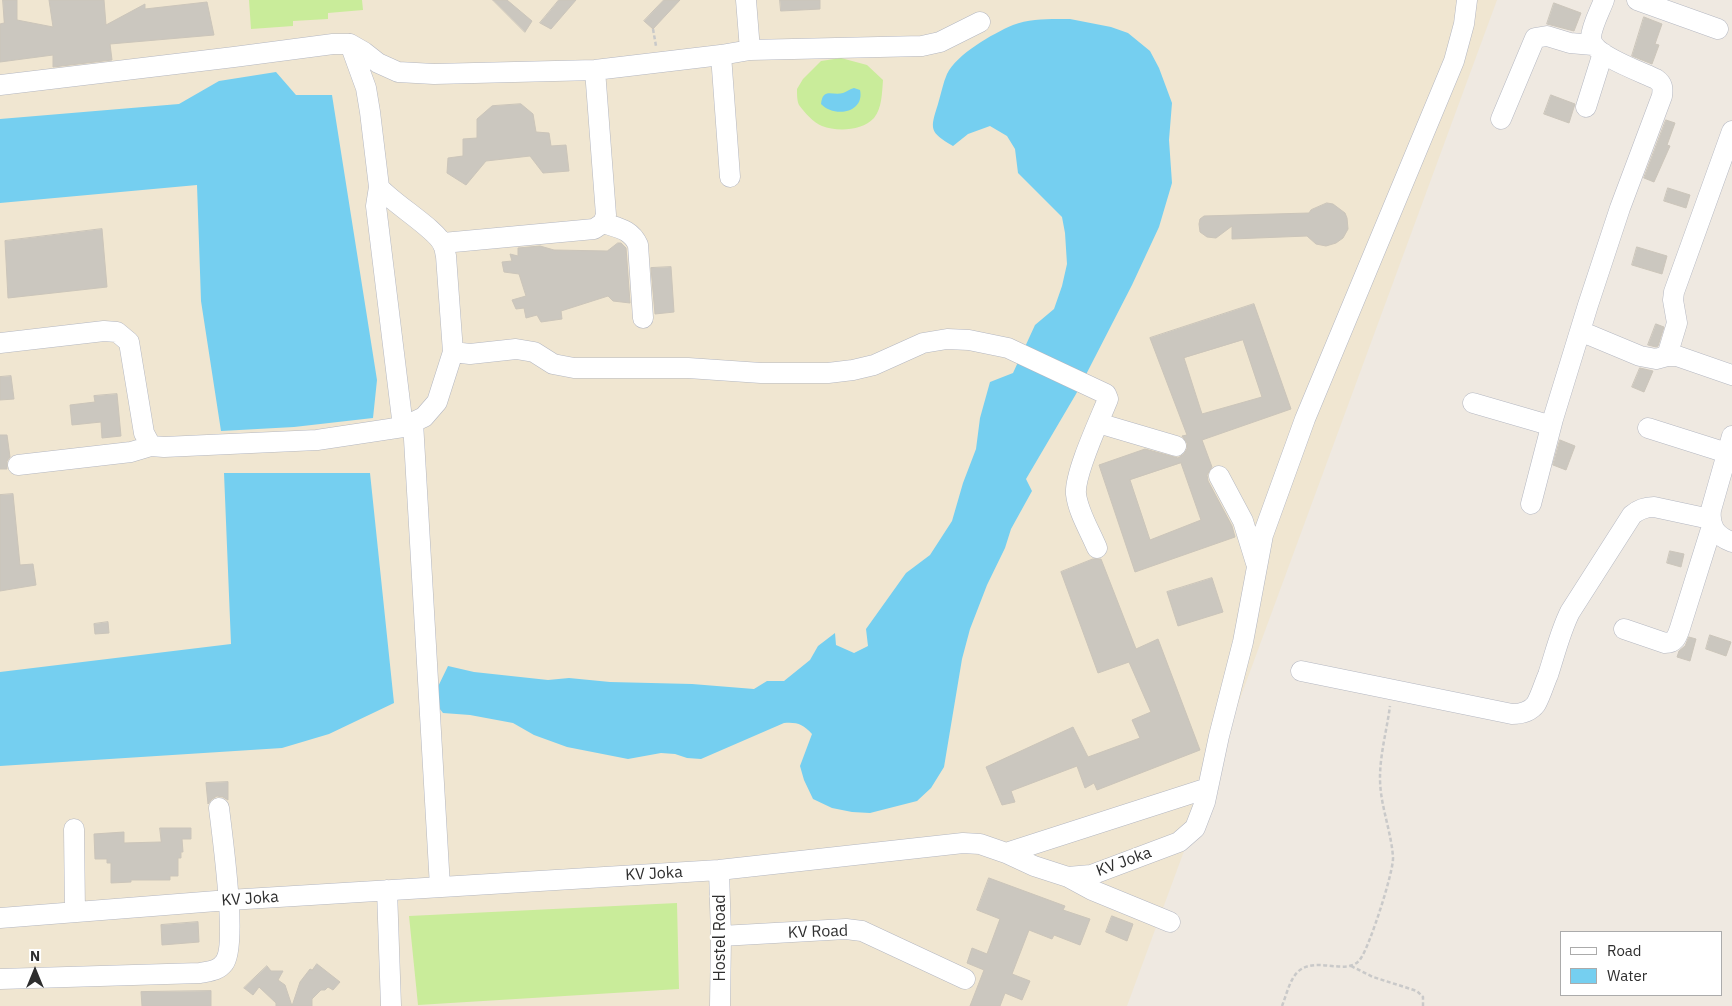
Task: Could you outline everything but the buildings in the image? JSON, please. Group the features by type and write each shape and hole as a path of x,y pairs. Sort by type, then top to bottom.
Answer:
{"street":[{"path":"746,0 750,50"},
{"name":"KV Joka","path":"0,918 229,900 719,870 963,843 980,844 1034,866 1068,877 1091,875 1179,842 1195,828 1205,802 1219,736 1243,642 1263,535 1305,419 1454,61 1464,24 1467,0"},
{"path":"1531,504 1553,419 1580,331 1617,217 1662,96 1663,88 1656,79 1616,61 1598,49 1591,40 1592,32 1604,0"},
{"path":"1637,0 1718,28"},
{"path":"0,85 333,44 350,44 378,63 398,72 434,74 595,70 750,50 922,46 940,42 980,22"},
{"path":"1501,119 1535,38 1547,36 1598,49"},
{"path":"350,44 366,88 369,104 379,187 376,206 408,424 440,887"},
{"path":"1586,107 1598,49"},
{"path":"721,55 730,177"},
{"path":"443,243 594,229 603,223 606,215 595,70"},
{"path":"1667,356 1677,323 1673,300 1674,292 1732,131"},
{"path":"18,465 131,452 151,446 164,448 317,440 408,424 424,417 437,402 453,352 443,243 434,233 386,196 379,187"},
{"path":"603,223 626,231 634,237 638,245 643,318"},
{"path":"0,343 104,331 117,332 129,342 144,433 151,446"},
{"path":"1580,331 1640,356 1656,359 1677,356 1732,375"},
{"path":"453,352 470,354 516,349 534,352 553,364 574,368 688,368 761,373 828,373 874,365 923,343 947,339 969,340 1008,348 1106,394 1108,399 1086,453 1076,492 1078,503 1097,548"},
{"path":"1473,403 1542,423 1548,424 1553,419"},
{"path":"1098,423 1176,446"},
{"path":"1624,629 1665,643 1670,643 1674,640 1680,628 1711,522 1711,510 1730,445 1648,428"},
{"path":"1218,476 1243,522 1257,566"},
{"path":"1300,671 1512,714 1520,714 1528,711 1535,704 1542,690 1564,625 1578,596 1632,515 1646,507 1654,507 1711,522"},
{"path":"1711,522 1716,533 1732,542"},
{"path":"1006,853 1208,788"},
{"path":"0,979 200,973 216,970 226,962 229,948 229,900 219,808"},
{"path":"74,829 75,912"},
{"name":"Hostel Road","path":"719,870 721,936 720,1006"},
{"path":"1068,877 1092,890 1170,922"},
{"path":"387,890 391,1006"},
{"name":"KV Road","path":"721,936 846,929 862,931 965,979"}],"path":[{"path":"1282,1006 1295,975 1303,967 1313,965 1351,966 1358,963 1367,947 1393,862 1380,776 1393,690"},
{"path":"1351,966 1373,977 1417,991 1423,996 1423,1006"}],"shaded area":[{"path":"0,0 1497,0 1127,1006 0,1006"}],"green space":[{"path":"249,0 362,0 363,10 328,13 328,19 293,21 293,26 251,29"},
{"path":"841,58 867,65 883,80 880,105 874,118 863,126 842,130 819,125 804,111 797,99 797,89 803,79 821,61"},
{"path":"677,903 679,989 418,1005 409,916"}],"water":[{"path":"1042,19 1070,19 1111,27 1128,33 1150,51 1159,68 1172,103 1169,140 1172,183 1159,227 1132,285 1076,394 1026,479 1032,491 1011,529 1005,548 987,585 970,629 962,659 944,767 931,788 917,801 870,813 832,808 813,799 800,766 812,734 806,728 796,723 784,723 701,759 661,753 628,759 567,747 534,735 513,723 470,715 443,713 432,699 448,666 474,672 548,680 569,678 610,682 692,684 754,689 767,681 784,681 810,660 818,646 835,633 836,645 854,653 868,646 866,629 906,573 930,555 952,521 963,483 976,449 980,418 990,382 1013,373 1035,325 1054,309 1067,264 1062,217 1018,173 1015,149 1007,136 990,126 968,134 953,146 936,133 933,125 944,81 952,67 967,52 986,39 1013,25"},
{"path":"276,72 296,95 332,95 377,380 373,418 294,427 221,431 201,301 197,185 0,203 0,119 179,104 219,81"},
{"path":"854,88 860,90 860,98 858,104 847,111 833,111 821,104 826,94 839,94"},
{"path":"224,473 370,473 394,703 329,734 282,748 0,766 0,672 231,644"}]}
